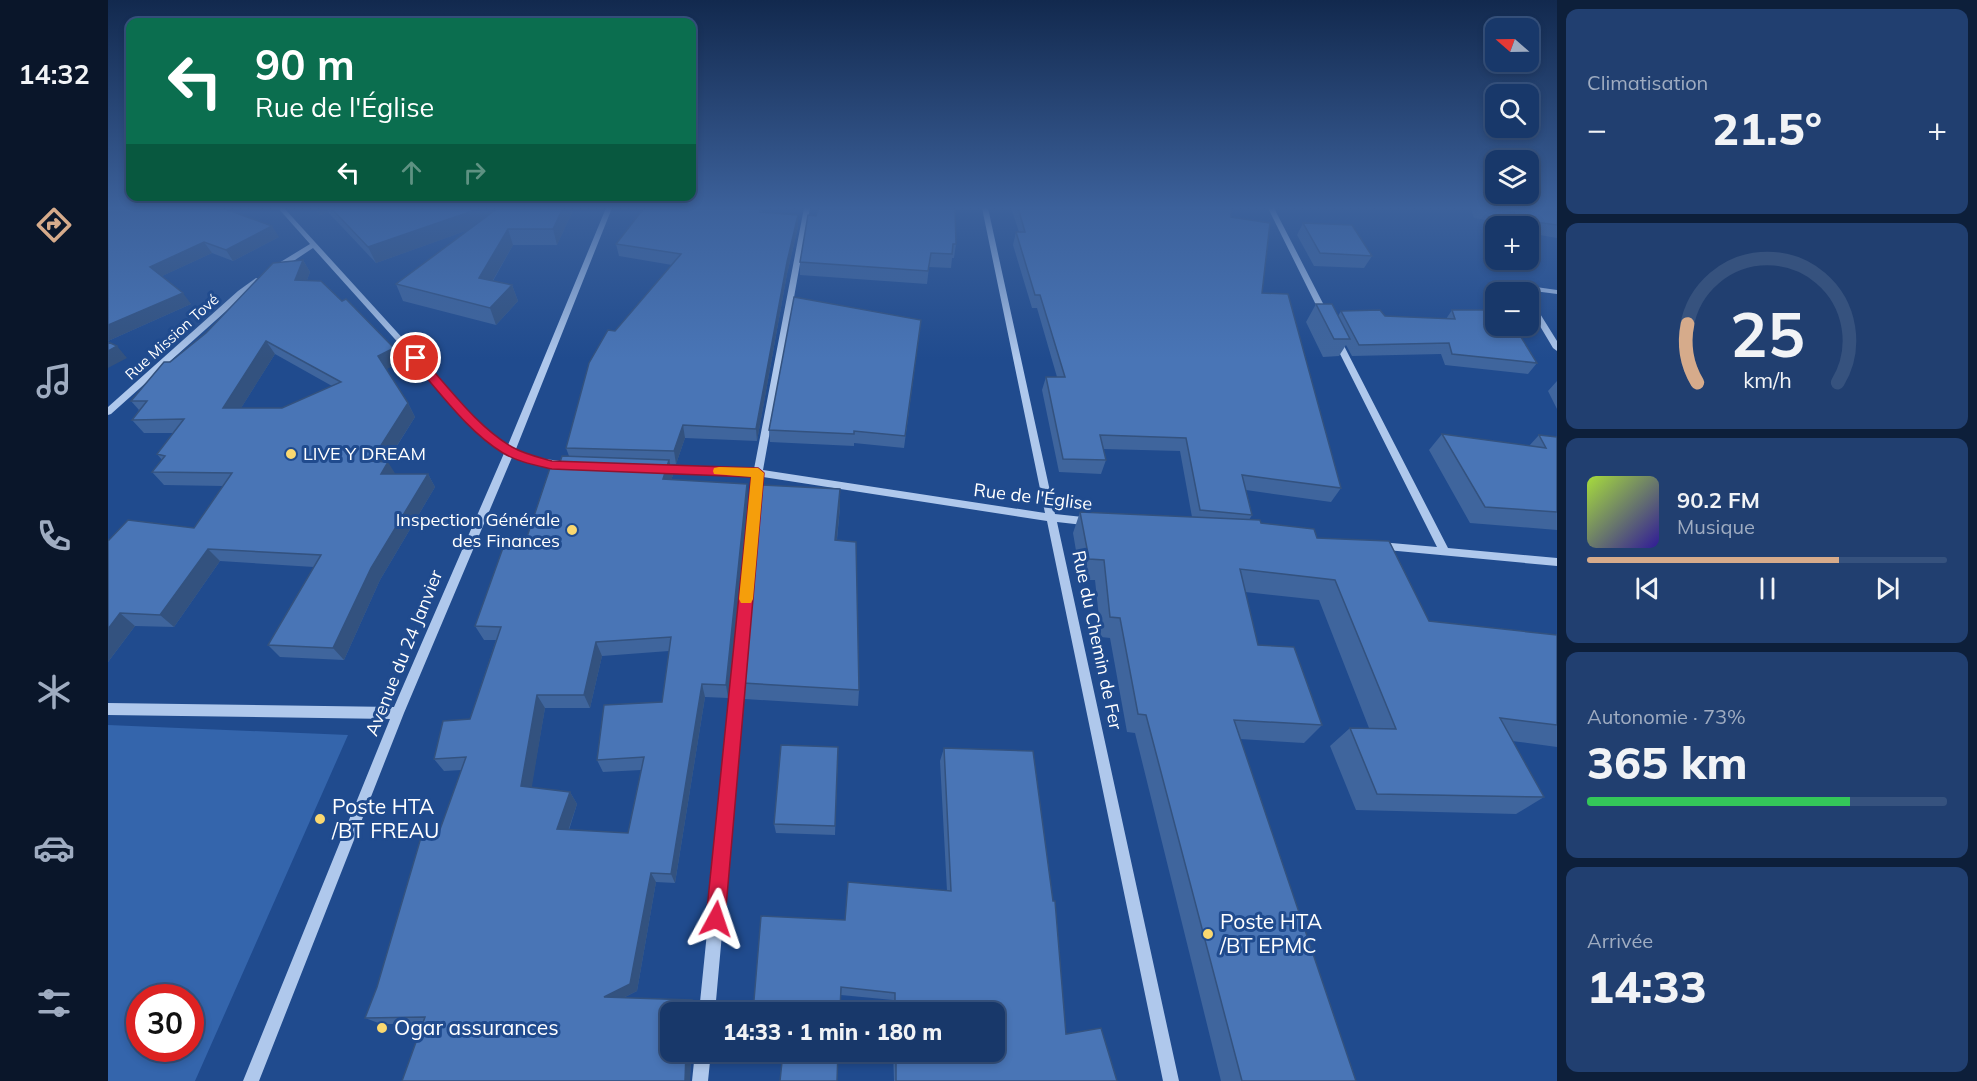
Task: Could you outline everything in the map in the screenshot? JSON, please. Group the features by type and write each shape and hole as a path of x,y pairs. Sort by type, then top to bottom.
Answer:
{"street":[{"name":"Rue Mission Tové","path":"108,412 241,293 293,258"},
{"path":"328,258 479,427 509,451 529,459 552,465 586,466"},
{"name":"Avenue du 24 Janvier","path":"251,1081 398,713 588,258"},
{"path":"708,1002 758,473 798,258"},
{"name":"Rue du Chemin de Fer","path":"996,258 1171,1081"},
{"path":"1296,258 1328,322"},
{"path":"1539,289 1557,291"},
{"path":"1539,316 1557,348"},
{"path":"1334,332 1444,551"},
{"name":"Rue de l'Église","path":"644,468 758,473 1053,518 1100,522"},
{"path":"1373,545 1557,562"},
{"path":"108,710 398,713"},
{"path":"700,1081 702,1062"}],"shaded area":[{"path":"108,725 348,735 204,1061 204,984 126,984 126,1062 203,1062 195,1081 108,1081"}],"building":[{"path":"108,258 168,258 150,267 183,293 108,325"},
{"path":"430,258 491,258 479,278 512,285 490,308 396,284"},
{"path":"677,258 788,258 756,429 683,425 674,451 566,448 589,363 608,330 615,331"},
{"path":"801,258 930,258 928,271 800,262"},
{"path":"1024,258 1266,258 1262,293 1288,294 1341,488 1242,475 1252,515 1200,510 1186,438 1100,435 1106,460 1063,459 1046,377 1065,377 1040,295 1035,295"},
{"path":"303,260 295,280 321,281 342,301 346,299 394,348 378,356 408,403 371,461 388,462 381,474 428,474 371,568 333,648 268,645 321,555 208,549 160,615 120,613 108,629 108,541 128,520 194,528 232,473 152,472 165,456 157,454 184,419 132,420 147,401 131,401 164,362 170,362 206,333 273,263","holes":["266,341 341,382 282,408 223,408"]},
{"path":"794,297 921,320 905,436 854,431 854,434 769,430"},
{"path":"1316,304 1332,304 1350,339 1334,339"},
{"path":"1380,310 1385,316 1455,319 1452,310 1485,310 1485,336 1520,336 1537,363 1452,354 1449,343 1359,345 1341,311"},
{"path":"108,342 117,346 108,351"},
{"path":"1442,434 1546,448 1539,435 1557,437 1557,512 1485,507"},
{"path":"562,456 669,460 663,479 747,484 726,685 702,684 671,874 651,873 630,984 604,997 692,1000 692,1002 660,1002 660,1062 686,1062 685,1081 402,1081 425,1017 365,1018 377,987 422,834 438,835 466,757 434,759 443,721 470,719 501,627 475,626 504,545 524,546 551,465 559,466","holes":["671,637 662,702 604,705 597,760 644,757 628,833 557,829 570,792 521,786 537,695 584,695 596,642"]},
{"path":"761,485 840,489 835,540 856,542 859,690 743,683"},
{"path":"1080,512 1260,520 1261,523 1314,529 1317,538 1389,541 1429,621 1557,635 1557,725 1500,718 1544,797 1377,794 1350,728 1396,729 1335,580 1240,569 1258,645 1294,647 1322,725 1234,720 1356,1081 1242,1081 1146,715 1138,714 1120,618 1110,617 1104,560 1089,559"},
{"path":"781,745 838,747 835,826 774,824"},
{"path":"944,748 1033,751 1053,901 1055,901 1066,1034 1101,1028 1117,1081 896,1081 896,1062 1005,1062 1005,1002 895,1002 895,993 841,987 840,1002 754,1002 761,916 845,920 848,882 951,891"},
{"path":"782,1062 838,1062 837,1081 780,1081"}],"slow traffic":[{"path":"719,471 758,473 746,599"}],"place":[{"name":"LIVE Y DREAM","path":"291,454"},
{"name":"Inspection Générale des Finances","path":"572,530"},
{"name":"Poste HTA /BT FREAU","path":"320,819"},
{"name":"Poste HTA /BT EPMC","path":"1208,934"},
{"name":"Ogar assurances","path":"382,1028"}],"route":[{"path":"416,358 485,434 509,451 529,459 552,465 758,473 716,919"}]}
